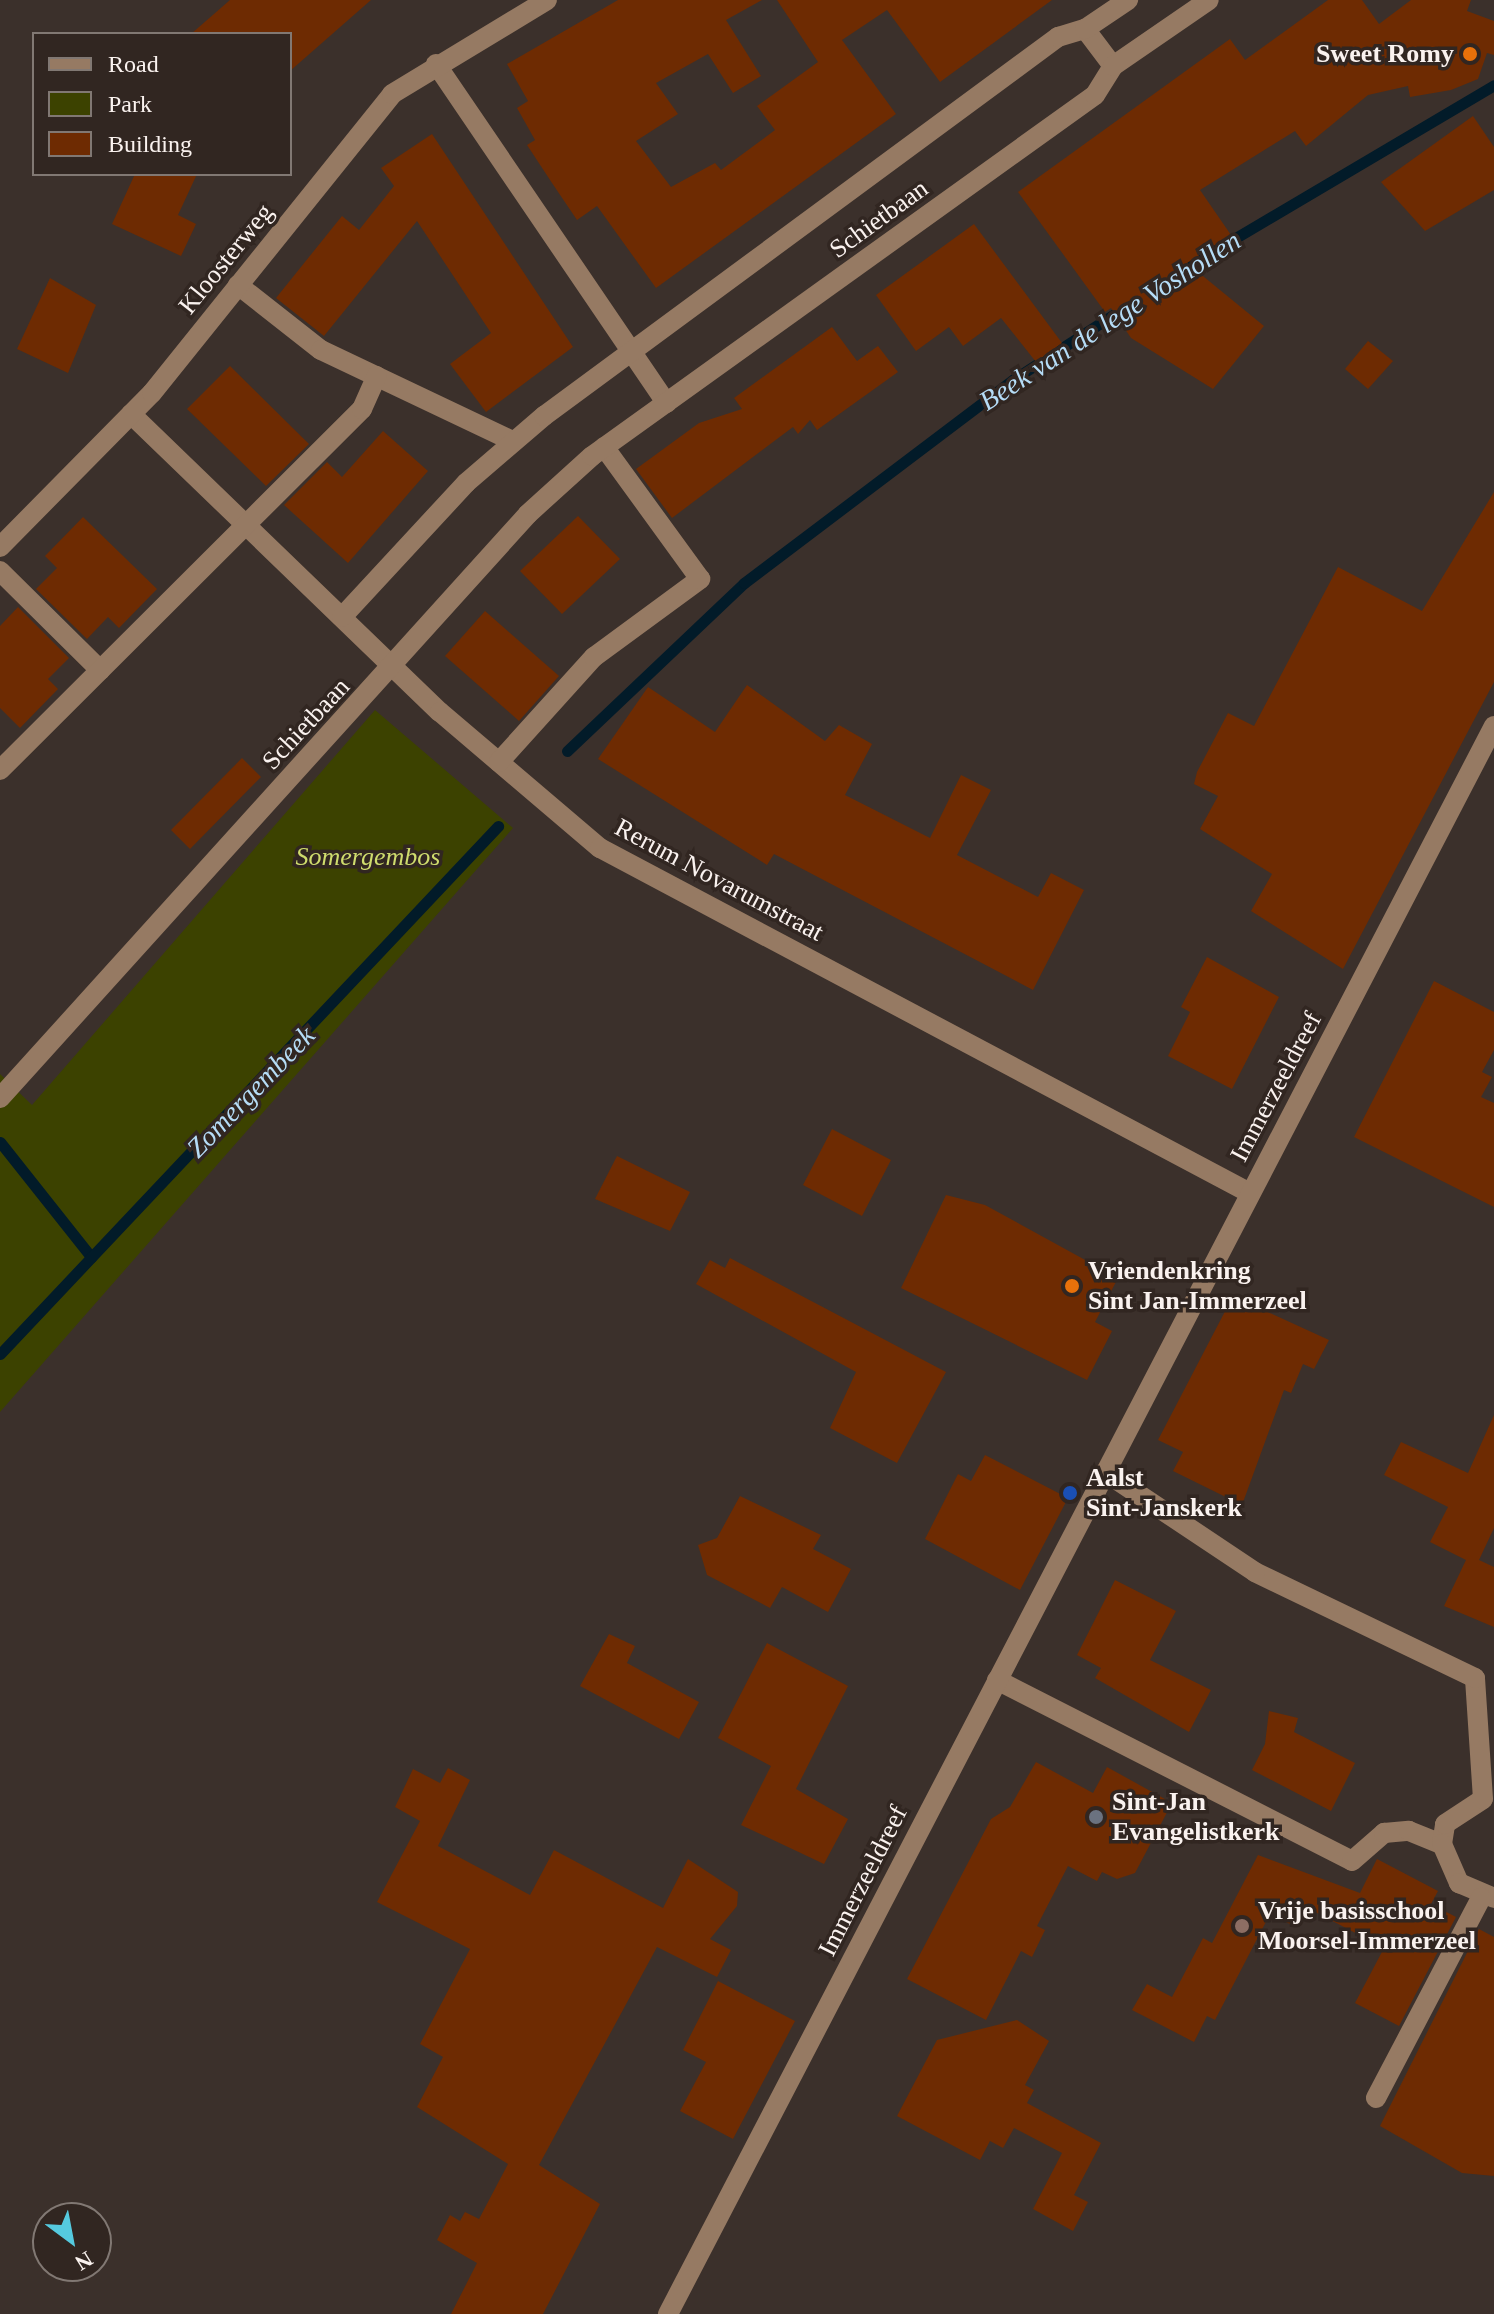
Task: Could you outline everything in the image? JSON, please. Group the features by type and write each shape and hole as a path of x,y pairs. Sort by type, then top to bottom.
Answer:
{"street":[{"name":"Kloosterweg","path":"0,547 131,414 392,94 436,64 547,0"},
{"name":"Schietbaan","path":"342,617 513,441 628,351 1058,37 1085,29 1128,0"},
{"name":"Schietbaan","path":"0,1098 393,668 528,514 604,447 1095,95 1113,66 1209,0"},
{"path":"1085,29 1113,66"},
{"path":"436,64 666,403"},
{"path":"238,285 370,392 513,441"},
{"path":"0,770 244,526 370,392"},
{"name":"Rerum Novarumstraat","path":"131,414 393,668 600,848 1250,1193"},
{"path":"499,762 594,657 700,579 604,447"},
{"path":"0,571 100,670"},
{"name":"Immerzeeldreef","path":"668,2314 1494,726"},
{"path":"1105,1472 1255,1572 1475,1678 1488,1798 1445,1824 1442,1844 1459,1883 1487,1898 1376,2098"},
{"path":"997,1680 1352,1861 1384,1833 1409,1831 1442,1844"}],"green space":[{"name":"Somergembos","path":"375,710 513,828 0,1412 0,1074 32,1105"}],"building":[{"path":"230,0 371,0 292,69 292,32 193,32"},
{"path":"618,0 762,0 726,20 761,76 733,93 708,54 656,83 678,114 636,141 671,187 715,163 721,170 775,130 757,106 818,62 777,0 1052,0 940,82 887,10 842,40 896,114 656,288 597,206 577,220 552,183 527,145 535,140 517,108 528,101 507,64"},
{"path":"1328,0 1362,0 1379,24 1411,0 1471,0 1467,11 1494,21 1494,55 1487,53 1478,79 1451,90 1410,97 1408,86 1368,95 1306,146 1295,131 1200,190 1231,235 1187,263 1264,326 1213,389 1131,338 1111,308 1105,312 1018,192 1230,39 1245,60"},
{"path":"1473,116 1494,147 1494,190 1425,231 1381,182"},
{"path":"432,134 573,347 486,412 450,364 491,333 417,221 324,336 276,298 342,216 359,230 394,186 381,168"},
{"path":"134,176 196,176 178,215 196,224 181,256 112,224"},
{"path":"974,224 1062,343 1036,362 1001,318 963,346 949,327 916,351 876,295"},
{"path":"50,278 96,305 68,373 17,349"},
{"path":"832,327 857,361 878,346 898,372 817,430 810,420 798,434 793,427 672,518 636,469 699,423 742,409 734,398"},
{"path":"1368,341 1393,361 1368,389 1345,369"},
{"path":"230,366 309,444 266,486 187,409"},
{"path":"383,431 428,471 348,563 284,505 327,462 342,477"},
{"path":"1494,492 1494,682 1343,969 1251,911 1272,874 1200,829 1218,796 1194,784 1197,772 1228,713 1254,726 1338,567 1422,611"},
{"path":"578,516 620,559 562,614 520,571"},
{"path":"83,517 157,589 119,628 108,617 87,639 36,589 57,568 45,556"},
{"path":"18,607 69,658 48,679 58,689 20,728 0,708 0,626"},
{"path":"485,611 559,676 519,721 445,656"},
{"path":"747,685 825,741 839,725 872,744 845,795 930,838 961,775 991,790 957,855 1038,897 1051,873 1084,890 1033,990 774,854 767,865 598,759 648,687 715,732"},
{"path":"242,758 261,777 190,849 171,830"},
{"path":"1207,957 1279,997 1232,1089 1168,1056 1190,1012 1181,1007"},
{"path":"1434,981 1494,1012 1494,1050 1482,1072 1492,1077 1481,1097 1494,1103 1494,1207 1354,1137"},
{"path":"832,1129 891,1160 862,1216 803,1185"},
{"path":"617,1156 690,1192 670,1231 595,1199"},
{"path":"946,1195 985,1205 1118,1278 1095,1322 1112,1331 1087,1380 901,1288"},
{"path":"730,1258 946,1372 897,1463 830,1428 856,1372 696,1284 710,1260 725,1268"},
{"path":"1233,1296 1329,1340 1314,1369 1303,1364 1291,1393 1284,1390 1242,1505 1173,1471 1183,1452 1158,1440"},
{"path":"1494,1415 1494,1528 1479,1560 1494,1567 1494,1627 1444,1606 1466,1560 1430,1542 1448,1507 1384,1475 1401,1442 1468,1473"},
{"path":"985,1455 1068,1498 1020,1590 925,1539 958,1474 971,1481"},
{"path":"740,1496 821,1535 813,1549 851,1569 828,1612 782,1587 770,1608 707,1575 698,1545 717,1538"},
{"path":"1115,1580 1176,1611 1150,1660 1211,1690 1189,1732 1095,1678 1101,1668 1077,1655"},
{"path":"609,1634 635,1646 627,1663 699,1702 679,1739 580,1686"},
{"path":"767,1643 848,1686 796,1789 848,1819 824,1864 741,1825 771,1766 718,1738"},
{"path":"1269,1711 1298,1718 1294,1732 1355,1763 1331,1811 1252,1770 1265,1744"},
{"path":"1036,1762 1093,1793 1107,1767 1172,1803 1135,1873 1117,1879 1102,1872 1097,1881 1068,1866 1037,1926 1045,1930 1032,1957 1021,1951 986,2020 907,1979 991,1819 1010,1807"},
{"path":"448,1768 470,1780 438,1846 530,1895 554,1850 663,1908 688,1859 738,1892 737,1906 710,1939 731,1950 717,1977 657,1947 539,2165 600,2204 543,2314 451,2314 477,2263 437,2240 450,2215 460,2221 465,2212 479,2219 508,2164 417,2107 443,2057 420,2044 470,1949 377,1902 420,1821 395,1807 413,1769 440,1783"},
{"path":"1258,1855 1360,1893 1377,1859 1438,1891 1431,1904 1456,1917 1399,2026 1355,2003 1384,1948 1302,1905 1292,1925 1270,1914 1215,2020 1207,2016 1194,2042 1132,2010 1147,1984 1172,1997 1203,1938 1212,1943"},
{"path":"1479,1929 1494,1937 1494,2176 1462,2173 1380,2126"},
{"path":"718,1981 795,2021 733,2139 680,2111 706,2062 683,2050"},
{"path":"1017,2020 1049,2041 1025,2085 1034,2090 1027,2103 1101,2143 1074,2195 1088,2202 1073,2231 1033,2209 1062,2153 1014,2128 1003,2148 990,2141 980,2160 897,2116 937,2040"}],"waterway":[{"name":"Beek van de lege Voshollen","path":"1178,272 1494,85"},
{"name":"Beek van de lege Voshollen","path":"567,751 744,583 1014,379 1127,306"},
{"name":"Zomergembeek","path":"0,1354 498,826"},
{"path":"0,1142 91,1257"}],"place":[{"name":"Sweet Romy","path":"1470,54"},
{"name":"Vriendenkring Sint Jan-Immerzeel","path":"1072,1286"},
{"name":"Aalst Sint-Janskerk","path":"1070,1493"},
{"name":"Sint-Jan Evangelistkerk","path":"1096,1817"},
{"name":"Vrije basisschool Moorsel-Immerzeel","path":"1242,1926"}]}
